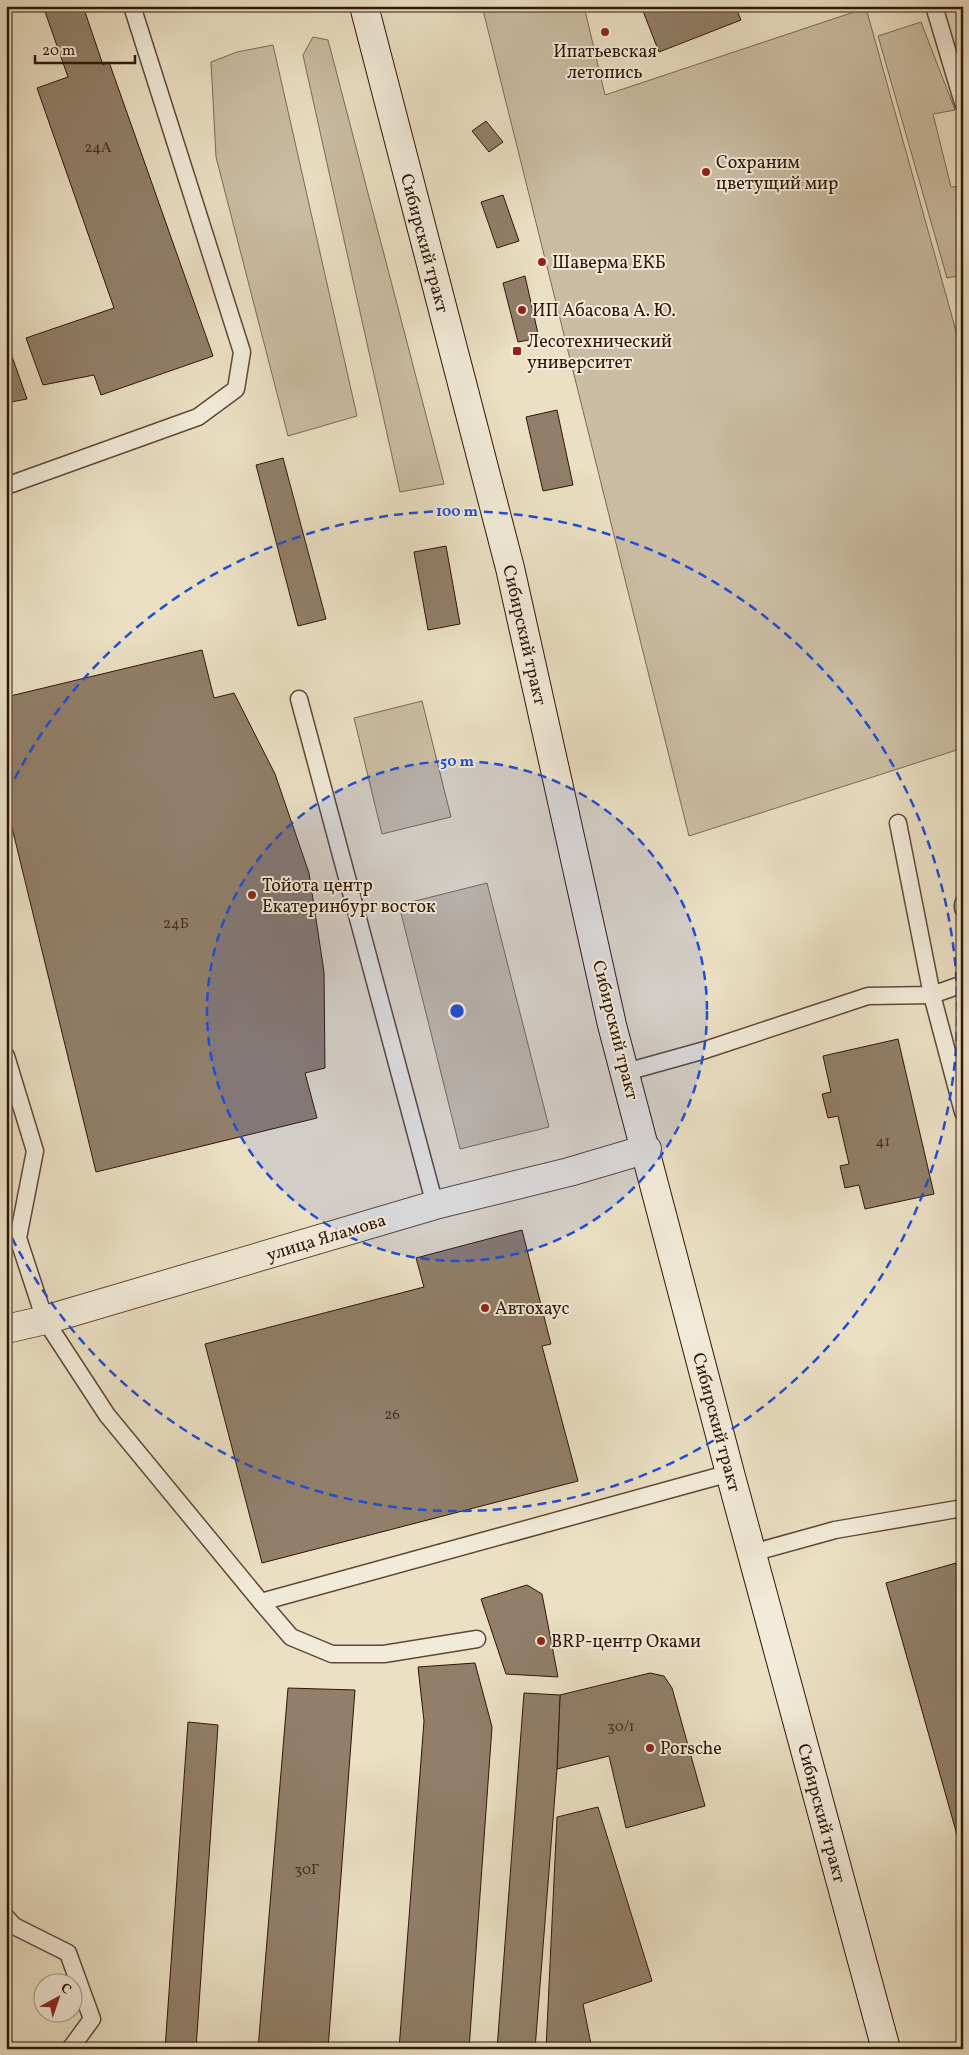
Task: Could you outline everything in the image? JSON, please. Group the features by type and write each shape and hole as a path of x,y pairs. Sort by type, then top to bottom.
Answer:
{"main road":[{"name":"Сибирский тракт","path":"364,6 510,568 610,1015 647,1149 730,1473 886,2049"},
{"name":"улица Яламова","path":"6,1329 45,1320 435,1204 569,1172 647,1149"}],"lane":[{"path":"6,486 198,417 236,389 242,352 132,6"},
{"path":"934,6 963,103"},
{"path":"299,699 435,1204"},
{"path":"898,823 932,995 963,1112"},
{"path":"626,1072 705,1050 868,996 932,995 963,984"},
{"path":"6,1056 35,1151 18,1238 45,1320 106,1415 291,1637 332,1654 384,1654 477,1638"},
{"path":"261,1602 730,1473"},
{"path":"752,1553 834,1530 963,1508"},
{"path":"6,1916 14,1926 68,1953 92,2019 70,2049"}],"shaded area":[{"path":"482,6 584,6 605,95 866,8 963,356 963,748 689,836"},
{"path":"921,22 955,110 933,114 951,187 963,186 963,275 947,278 878,36"},
{"path":"313,37 328,40 444,484 400,492 303,55"},
{"path":"273,45 357,416 288,436 216,157 211,62 237,52"},
{"path":"422,701 451,817 382,834 354,718"},
{"path":"487,883 549,1127 460,1149 399,905"}],"building":[{"path":"43,6 83,6 103,65 109,62 213,356 101,395 94,375 43,385 26,338 114,308 37,88 68,77"},
{"path":"641,6 735,6 741,20 659,52"},
{"path":"486,121 503,142 489,152 472,131"},
{"path":"503,195 519,241 497,248 481,202"},
{"path":"525,276 539,338 518,342 503,283"},
{"path":"6,345 8,345 27,399 6,403"},
{"path":"557,410 573,485 543,491 526,417"},
{"path":"283,458 326,619 298,626 256,465"},
{"path":"446,546 460,624 428,630 414,552"},
{"path":"202,650 214,698 234,693 275,774 309,873 324,972 325,1068 305,1073 317,1118 96,1172 6,803 6,697"},
{"path":"898,1039 934,1194 865,1209 859,1185 845,1188 840,1166 849,1164 838,1116 828,1118 822,1094 831,1092 823,1056"},
{"path":"522,1230 551,1344 542,1346 578,1481 262,1563 205,1344 424,1287 416,1258"},
{"path":"963,1561 963,1856 886,1583"},
{"path":"527,1585 542,1594 558,1677 506,1674 481,1599"},
{"path":"475,1663 492,1727 469,2049 399,2049 424,1721 418,1667"},
{"path":"650,1673 664,1676 672,1688 705,1806 626,1828 609,1756 557,1769 560,1695"},
{"path":"288,1688 355,1690 328,2049 258,2049"},
{"path":"524,1693 560,1695 557,1769 535,2049 497,2049"},
{"path":"188,1722 218,1725 196,2049 165,2049"},
{"path":"598,1807 652,1981 583,2004 592,2049 546,2049 557,1817"}],"place":[{"name":"Ипатьевская летопись","path":"605,32"},
{"name":"Сохраним цветущий мир","path":"706,172"},
{"name":"Шаверма ЕКБ","path":"542,262"},
{"name":"ИП Абасова А. Ю.","path":"522,310"},
{"name":"Лесотехнический университет","path":"517,351"},
{"name":"Тойота центр Екатеринбург восток","path":"252,895"},
{"name":"Автохаус","path":"485,1308"},
{"name":"BRP-центр Оками","path":"541,1641"},
{"name":"Porsche","path":"650,1748"}]}
